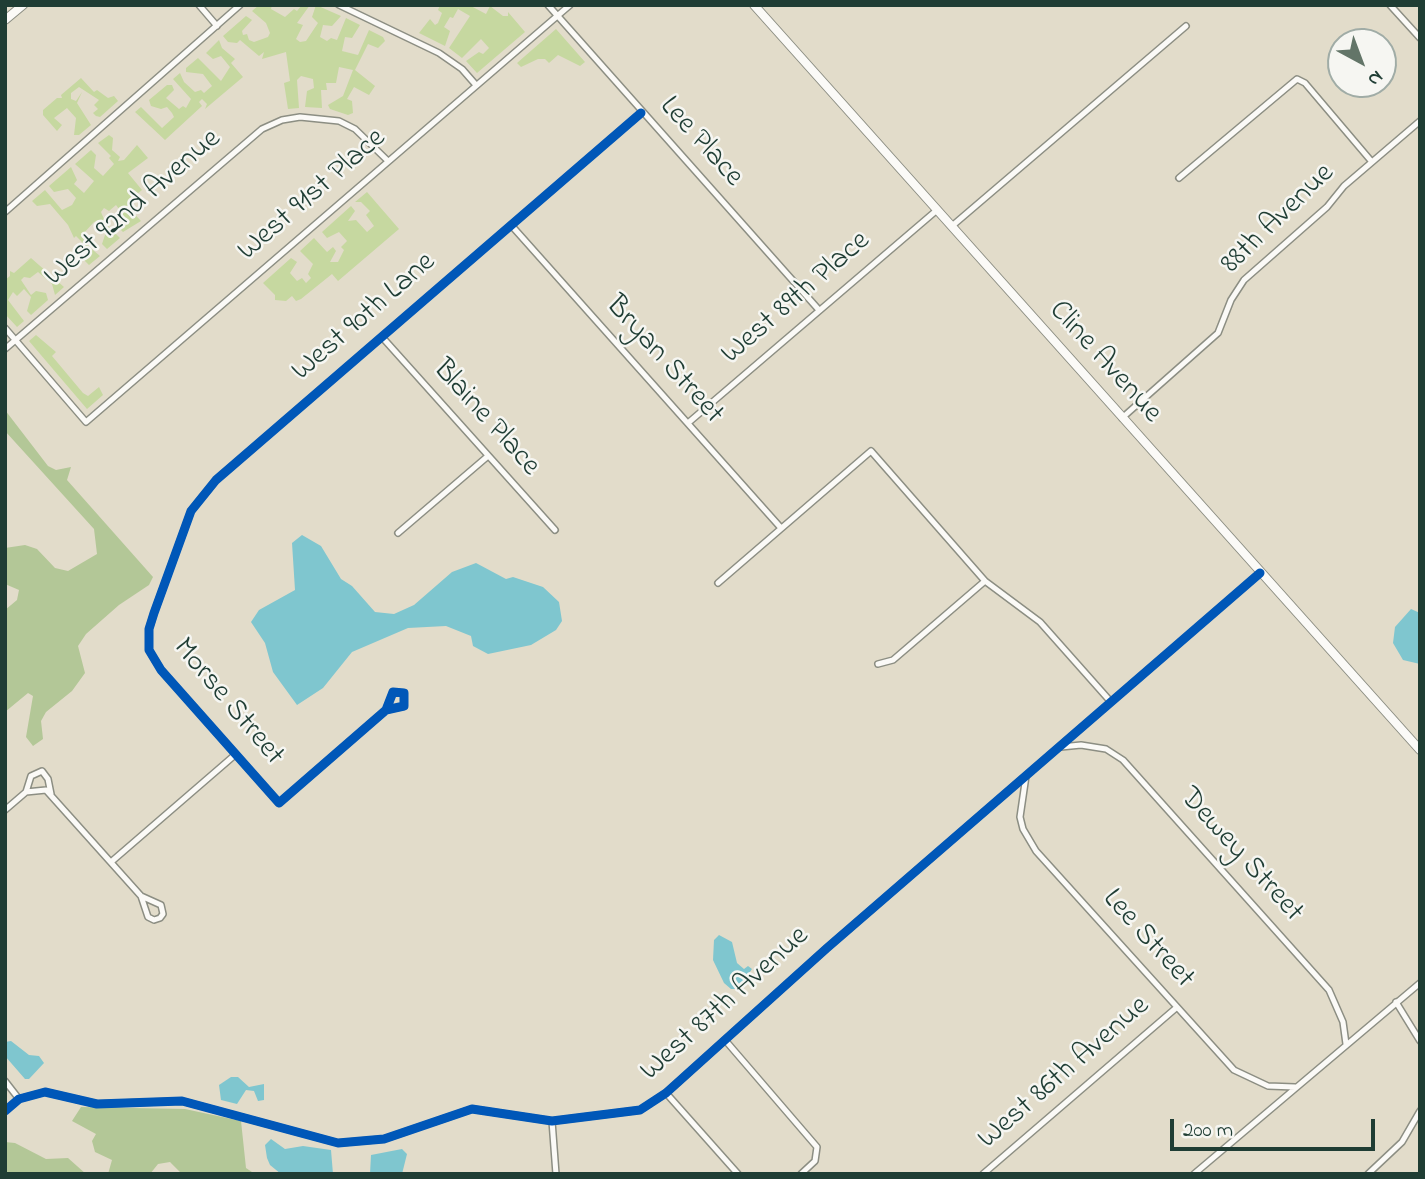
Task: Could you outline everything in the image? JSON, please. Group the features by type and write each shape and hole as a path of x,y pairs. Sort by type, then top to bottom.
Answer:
{"street":[{"path":"5,20 23,5"},
{"path":"199,5 217,26"},
{"path":"5,212 240,5"},
{"path":"339,5 439,53 461,69 476,85"},
{"name":"Lee Place","path":"548,5 641,113 819,310"},
{"name":"West 91st Place","path":"16,340 86,422 570,5"},
{"name":"Cline Avenue","path":"754,5 1420,750"},
{"path":"1390,5 1420,37"},
{"path":"951,226 1186,26"},
{"path":"1179,178 1297,79 1305,83 1372,162"},
{"name":"West 90th Lane","path":"162,590 191,511 201,495 641,113"},
{"name":"West 92nd Avenue","path":"5,349 262,129 282,120 323,117 350,127 369,141 388,161"},
{"name":"88th Avenue","path":"1122,418 1218,333 1231,300 1244,280 1327,207 1344,186 1420,121"},
{"name":"West 89th Place","path":"688,423 937,210"},
{"name":"Bryan Street","path":"511,225 780,528"},
{"path":"5,328 16,340"},
{"name":"Blaine Place","path":"382,337 555,530"},
{"path":"718,583 871,451 985,581 1040,622 1111,702"},
{"path":"398,533 488,456"},
{"name":"West 87th Avenue","path":"19,1099 45,1092 97,1104 182,1101 338,1143 384,1139 472,1108 552,1121 628,1114 653,1103 666,1093 1260,573"},
{"path":"878,664 893,660 985,581"},
{"name":"Morse Street","path":"162,590 149,629 151,655 279,803 386,710"},
{"name":"Dewey Street","path":"1059,747 1081,745 1106,749 1123,760 1329,990 1343,1022 1346,1044"},
{"path":"111,862 236,754"},
{"path":"26,792 31,776 36,772 45,774 51,794 141,896 161,905 163,914 160,918 154,920 145,915 141,896"},
{"name":"Lee Street","path":"1026,776 1020,817 1029,840 1234,1070 1268,1086 1295,1087"},
{"path":"5,810 26,792 38,789 51,794"},
{"path":"1194,1174 1420,983"},
{"path":"1396,1002 1420,1041"},
{"name":"West 86th Avenue","path":"984,1174 1176,1008"},
{"path":"724,1040 817,1147 816,1161 801,1174"},
{"path":"5,1081 19,1099 5,1111"},
{"path":"666,1093 738,1174"},
{"path":"1368,1174 1402,1142 1420,1111"},
{"path":"552,1121 556,1174"}],"green space":[{"path":"259,5 272,5 271,9 285,17 294,9 297,11 301,6 310,5 297,23 303,25 296,39 300,42 306,41 318,23 312,17 316,5 341,16 332,26 323,25 320,37 327,41 331,38 337,40 346,18 360,25 352,38 345,37 342,51 358,55 369,30 383,37 385,41 378,48 368,44 355,70 375,86 369,95 354,87 347,99 352,101 353,113 348,115 330,109 328,105 343,96 353,70 339,67 336,83 326,83 327,90 321,90 322,108 305,107 307,91 314,88 313,79 301,76 297,80 299,108 288,109 284,83 290,81 286,52 262,59 264,52 259,56 240,40 237,43 228,42 223,36 246,16 252,20 242,31 243,35 247,34 249,40 254,42 268,37 270,33 266,23 252,11"},
{"path":"440,5 469,5 486,14 490,6 503,16 508,16 508,12 525,32 477,73 466,61 479,52 483,54 489,48 481,39 462,58 449,48 470,16 458,9 453,18 450,17 444,27 450,31 445,46 419,33 430,19 435,25 438,23 442,13 438,10"},
{"path":"556,29 585,62 580,66 558,55 549,63 545,59 538,59 521,67 517,63"},
{"path":"219,40 222,48 235,59 231,63 243,77 205,109 207,104 202,99 199,102 202,106 165,140 135,112 141,107 162,128 174,117 167,107 161,109 151,106 149,100 167,85 172,85 174,90 166,98 179,109 183,106 186,108 191,99 173,79 180,73 184,82 195,92 201,90 204,93 212,86 203,74 186,72 186,68 198,58 221,81 230,67 221,56 213,59 206,53"},
{"path":"81,78 94,92 97,90 108,98 114,96 118,101 100,117 96,116 93,113 98,109 94,105 99,100 79,87 71,93 71,99 76,101 82,92 77,103 91,125 79,135 74,135 76,118 67,108 54,118 62,125 57,131 43,115 43,110 57,98 62,98 61,95"},
{"path":"109,135 113,138 112,150 120,157 118,161 124,160 137,145 148,158 128,173 142,190 137,194 133,190 130,193 132,201 127,206 141,221 123,232 120,229 122,213 116,205 109,211 104,208 101,212 106,224 120,238 107,249 102,244 106,232 97,221 94,222 83,234 87,245 100,256 89,265 84,260 86,246 76,236 74,238 68,225 50,204 37,206 32,201 45,190 62,210 72,205 76,198 68,189 54,192 49,186 71,167 77,180 74,184 84,193 94,181 75,164 91,150 96,155 94,168 103,176 114,164 109,158 111,156 98,143"},
{"path":"367,192 399,229 338,281 332,274 301,299 296,301 292,296 286,301 275,300 275,295 263,283 291,258 297,262 290,273 297,281 302,278 306,283 311,278 308,274 313,264 300,251 314,238 327,252 333,247 336,251 330,262 338,262 344,250 341,247 347,241 339,232 327,238 322,232 351,206 355,211 348,221 356,220 367,232 374,226 366,215 370,211 361,202 355,202"},
{"path":"31,258 64,287 55,295 52,284 38,272 30,278 24,277 21,280 31,295 36,291 46,293 48,300 31,315 27,311 31,297 24,289 17,296 13,292 8,300 24,321 17,327 5,314 5,280 10,276 10,271 14,273"},
{"path":"36,335 56,352 52,356 83,393 88,396 99,387 103,395 87,409 29,341"},
{"path":"5,410 48,466 56,470 71,467 67,480 153,577 149,585 119,605 86,634 78,646 85,673 72,691 46,712 41,721 43,739 33,746 26,737 33,696 28,693 5,712 5,610 17,600 19,590 5,584 5,548 25,545 37,549 55,568 68,571 97,554 94,529 5,431"},
{"path":"81,1107 185,1109 241,1121 246,1168 255,1174 182,1174 170,1162 158,1164 150,1174 108,1174 112,1160 95,1152 92,1141 96,1134 72,1121"},
{"path":"5,1142 15,1143 46,1159 68,1158 86,1174 5,1174"}],"water":[{"path":"302,535 321,546 341,579 352,586 375,612 394,614 414,605 452,572 476,563 506,579 513,577 543,587 559,602 562,621 556,630 531,645 488,654 473,646 471,636 446,626 408,628 352,652 323,688 297,705 273,672 265,643 251,622 259,610 295,590 292,543"},
{"path":"1411,609 1420,613 1420,664 1403,660 1393,643 1395,627"},
{"path":"719,935 732,942 737,963 744,969 748,966 752,969 738,989 731,989 724,983 713,960 714,940"},
{"path":"11,1041 29,1055 39,1056 44,1063 29,1079 25,1079 5,1056 5,1042"},
{"path":"231,1077 238,1077 249,1087 264,1084 264,1100 258,1101 254,1091 246,1090 237,1104 221,1100 219,1085"},
{"path":"271,1139 285,1149 303,1146 331,1150 333,1174 281,1174 270,1165 267,1158 265,1145"},
{"path":"402,1149 407,1154 402,1174 370,1174 371,1155"}],"cycle path":[{"path":"386,710 393,692 404,693 404,706 386,710 279,803 161,670 149,650 149,629 191,511 216,480 641,113"},
{"path":"5,1111 19,1099 45,1092 97,1104 182,1101 338,1143 384,1139 472,1109 552,1121 640,1110 666,1093 827,948 1260,573"}]}
